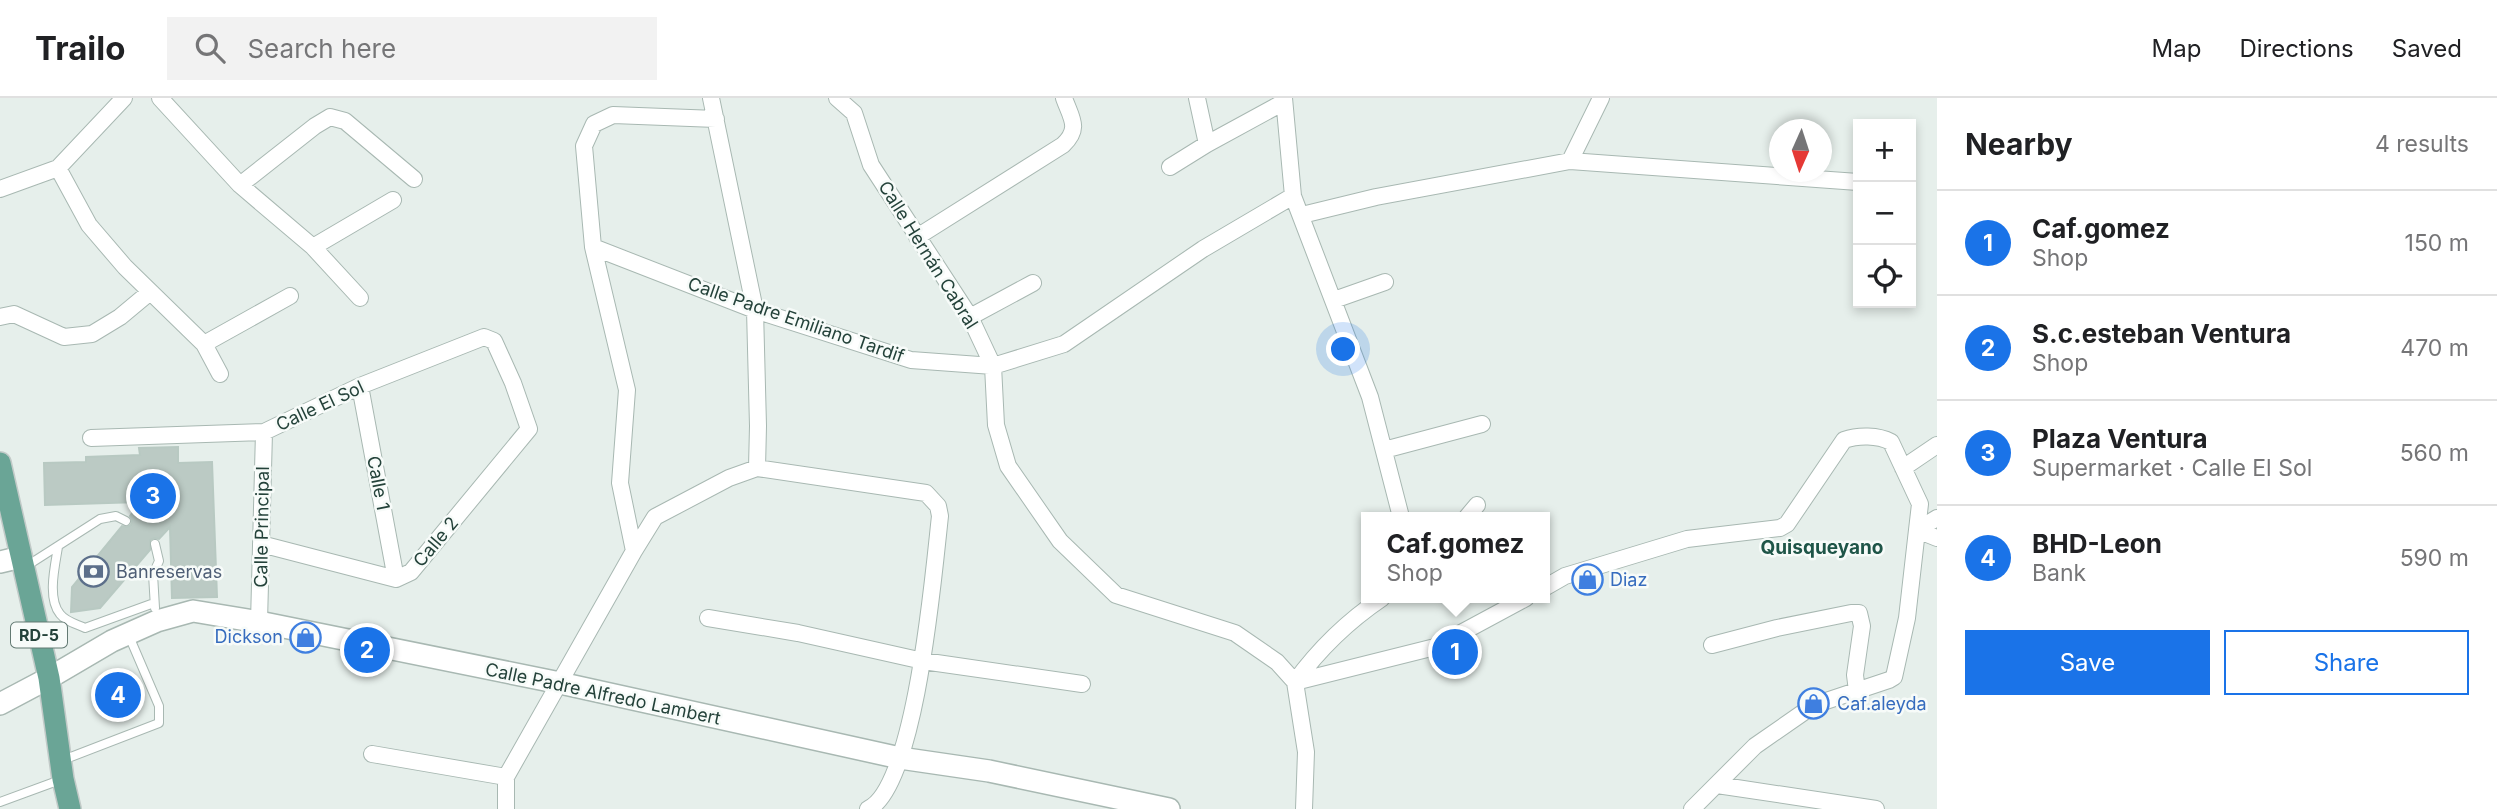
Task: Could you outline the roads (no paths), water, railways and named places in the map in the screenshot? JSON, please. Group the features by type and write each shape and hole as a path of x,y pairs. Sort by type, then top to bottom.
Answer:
{"main road":[{"name":"RD-5","path":"0,463 49,678 70,809"}],"street":[{"path":"0,189 58,168 124,98"},
{"path":"160,98 240,185 313,247 360,298"},
{"path":"711,98 755,310 757,468"},
{"name":"Calle Hernán Cabral","path":"837,98 854,113 871,165 970,317 993,366 996,425 1008,466 1060,541 1116,595 1235,634 1277,662 1295,682"},
{"path":"917,237 1063,145 1073,136 1074,126 1064,98"},
{"path":"1197,98 1207,144"},
{"path":"1570,161 1601,98"},
{"path":"1170,167 1284,100 1293,196 1370,397 1400,512"},
{"path":"634,551 620,483 627,390 593,247 584,146 594,124 612,115 716,120"},
{"path":"240,185 315,125 330,117 345,121 414,179"},
{"path":"1302,215 1376,197 1570,161 1853,182"},
{"path":"58,168 89,225 125,267 204,344 220,374"},
{"name":"Calle Padre Emiliano Tardif","path":"593,247 755,310 911,360 993,366 1064,344 1203,249 1293,196"},
{"path":"313,247 393,200"},
{"path":"1334,300 1385,282"},
{"path":"970,317 1033,283"},
{"path":"0,317 14,314 64,337 92,334 120,317 150,292"},
{"path":"204,344 290,296"},
{"name":"Calle El Sol","path":"91,438 264,432 360,386 484,337 495,341 513,383"},
{"name":"Calle 2","path":"261,544 396,579 411,572 525,435 528,424 513,383"},
{"name":"Calle 1","path":"360,386 396,579"},
{"path":"1384,450 1482,424"},
{"name":"Calle Principal","path":"260,622 264,432"},
{"path":"1550,585 1565,576 1687,539 1780,528 1787,524 1844,440 1856,436 1886,439 1891,442 1920,504 1907,618 1896,671 1889,680 1814,705 1755,746 1692,809"},
{"path":"1903,468 1937,445"},
{"path":"506,809 506,777 655,517 729,478 757,468 926,493 938,506 940,516 923,661 900,758 887,791 868,809"},
{"path":"1917,530 1937,518"},
{"path":"1917,530 1937,538"},
{"path":"0,562 22,563"},
{"path":"1304,809 1306,752 1295,682 1309,663 1353,618 1375,603"},
{"path":"1295,682 1435,647 1517,603"},
{"name":"Calle Padre Alfredo Lambert","path":"0,704 128,634 156,612 193,611 260,622 560,683 900,758 989,771 1126,804 1170,809"},
{"path":"1712,645 1777,628 1851,613 1859,614 1862,626 1855,675 1857,691"},
{"path":"708,618 798,633 923,661 1082,684"},
{"path":"372,754 506,777"},
{"path":"1717,785 1876,809"}],"lane":[{"path":"22,563 58,547 100,519 116,516 126,521"},
{"path":"58,547 54,596 58,613 85,628 156,612 153,574 159,561 155,544"},
{"path":"0,802 159,723 159,706 128,634"}],"place":[{"name":"Plaza Ventura","path":"153,496"},
{"name":"Banreservas","path":"93,572"},
{"name":"Diaz","path":"1587,580"},
{"name":"Dickson","path":"306,637"},
{"name":"S.c.esteban Ventura","path":"367,650"},
{"name":"Caf.gomez","path":"1455,652"},
{"name":"BHD-Leon","path":"118,695"},
{"name":"Caf.aleyda","path":"1814,704"}],"district":[{"name":"Quisqueyano","path":"1822,547"}]}
